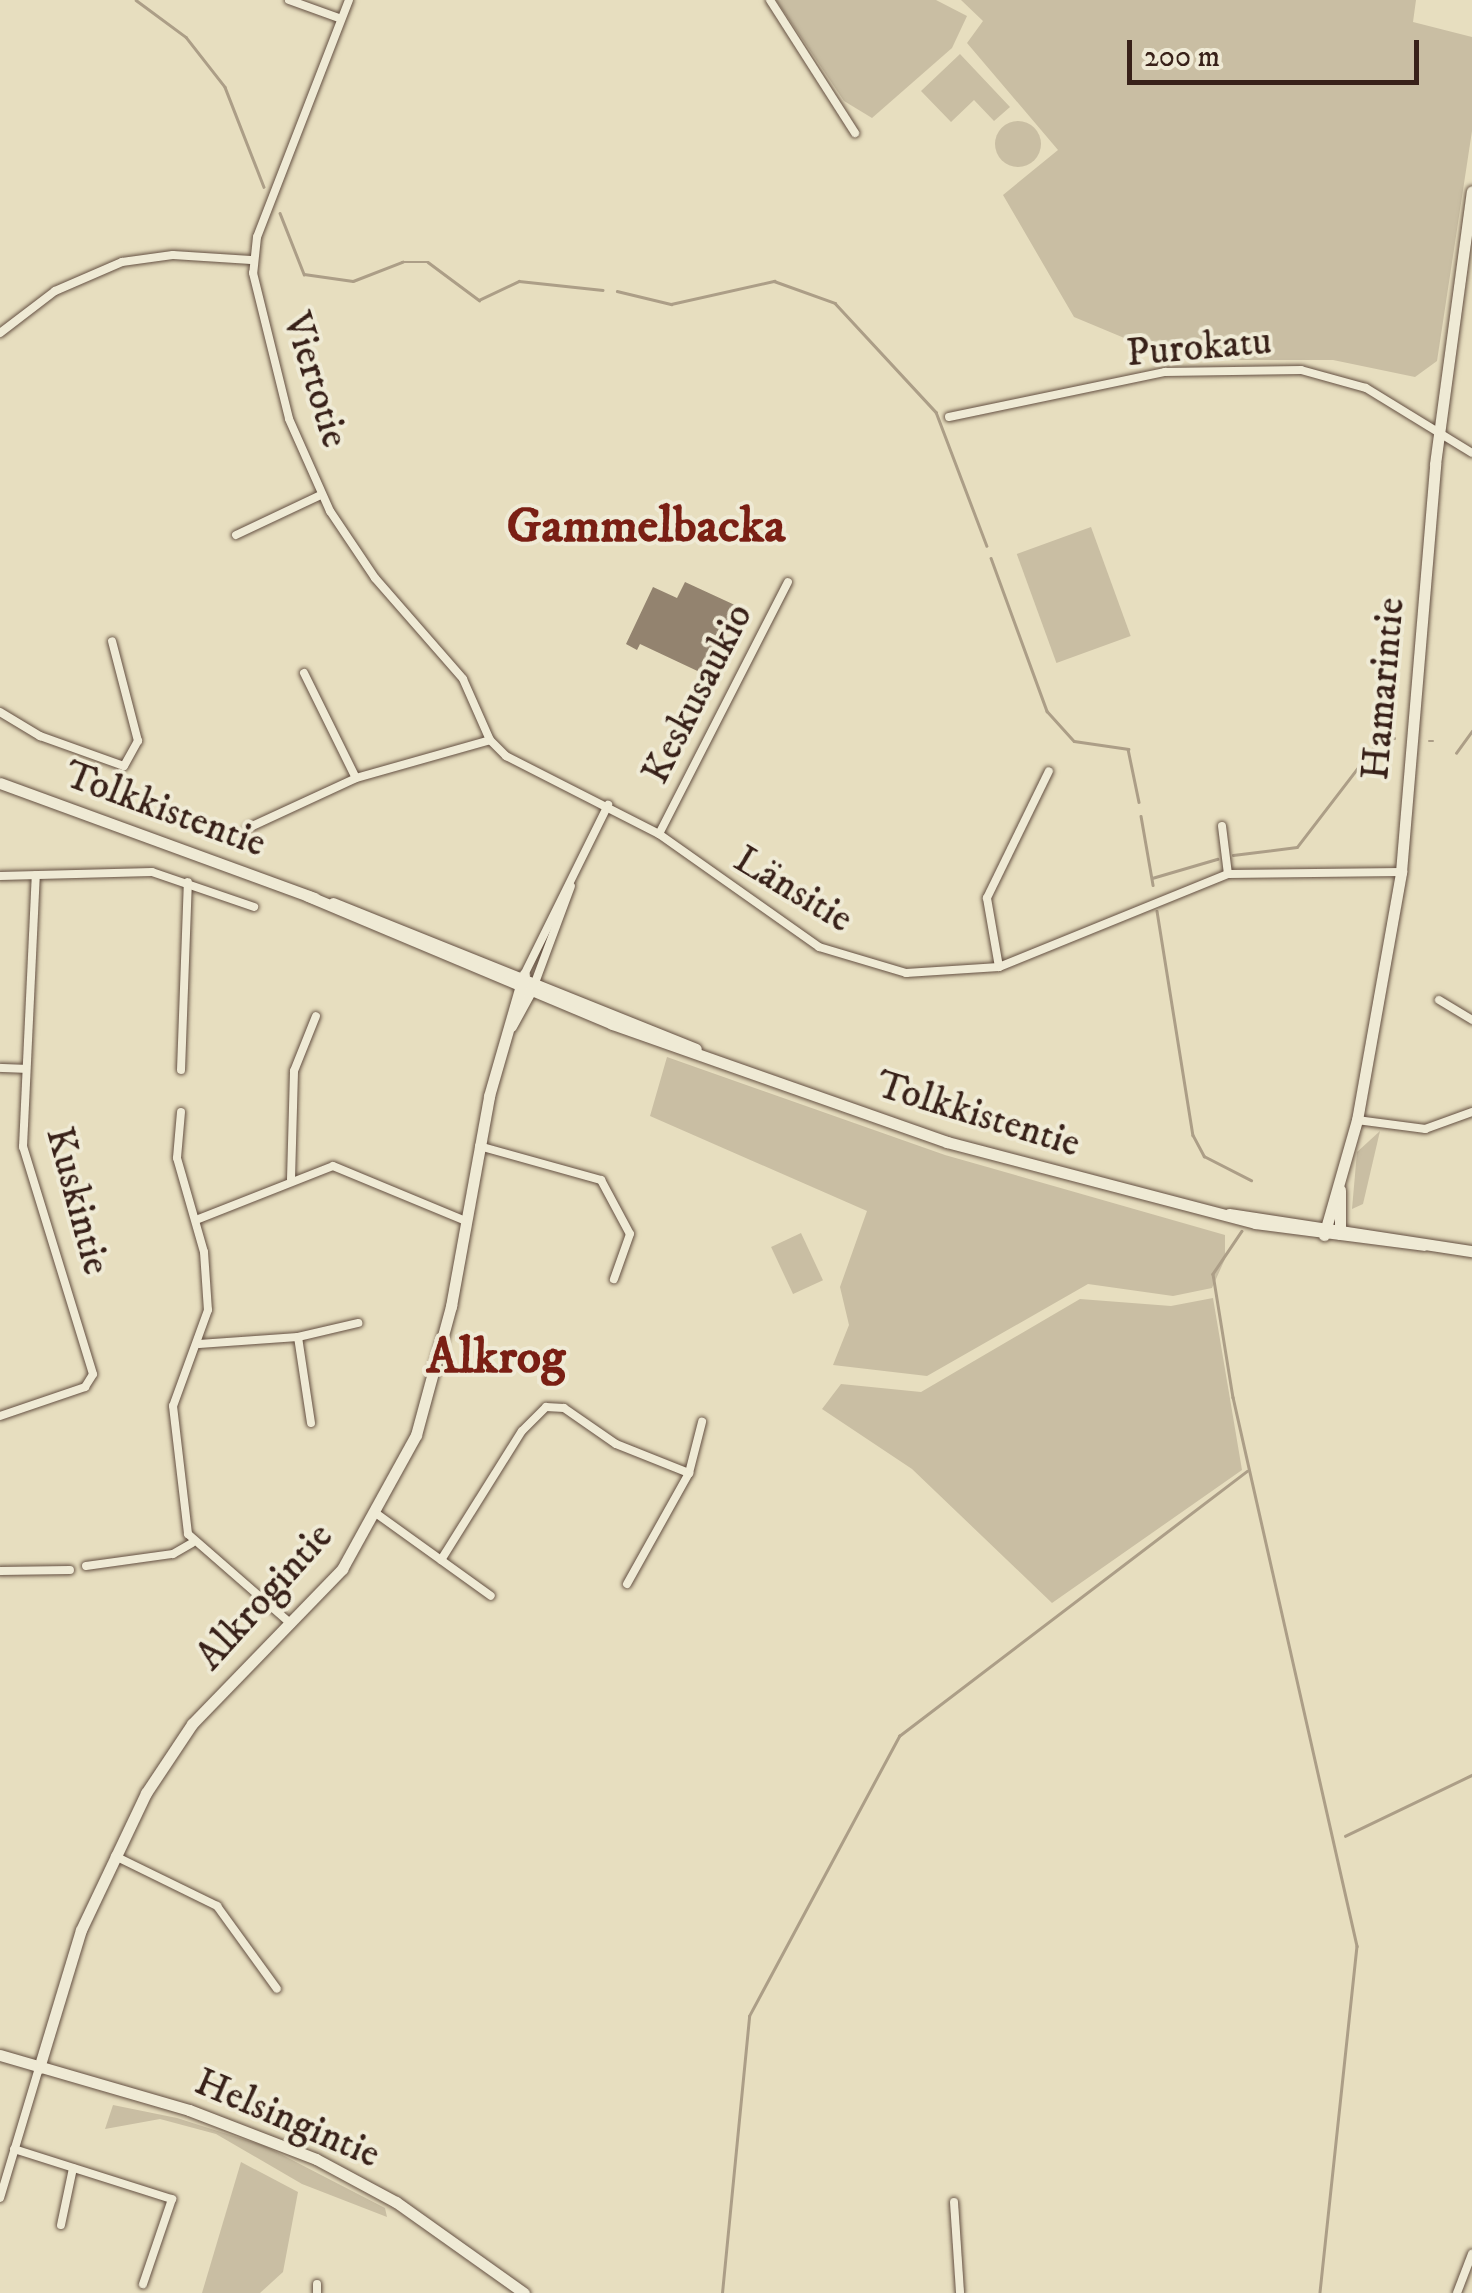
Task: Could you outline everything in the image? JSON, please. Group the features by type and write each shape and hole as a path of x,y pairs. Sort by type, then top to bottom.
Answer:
{"street":[{"path":"289,0 339,18"},
{"path":"0,332 55,291 122,262 173,255 251,260 339,18 349,0"},
{"path":"770,0 855,132"},
{"name":"Hamarintie","path":"1325,1230 1340,1190 1357,1120 1401,872 1440,436 1472,191"},
{"name":"Viertotie","path":"251,260 280,388 322,494 374,578 463,679 490,740"},
{"name":"Purokatu","path":"949,417 1165,372 1302,370 1366,388 1472,454"},
{"path":"236,534 322,494"},
{"name":"Keskusaukio","path":"659,834 788,582"},
{"path":"0,712 40,736 124,766 138,741 112,641"},
{"path":"304,673 356,778"},
{"path":"248,828 356,778 490,740"},
{"name":"Länsitie","path":"490,740 518,764 659,834 834,954 906,973 999,967 1228,874 1401,872"},
{"path":"999,967 987,898 1049,771"},
{"name":"Tolkkistentie","path":"0,783 308,896 714,1060 947,1142 1229,1214 1472,1251"},
{"path":"527,983 608,806"},
{"path":"1222,826 1228,874"},
{"path":"0,876 136,871 188,882 254,907"},
{"name":"Kuskintie","path":"0,1416 85,1387 93,1374 23,1147 36,875"},
{"path":"182,1070 188,882"},
{"name":"Alkrogintie","path":"40,2068 112,1854 192,1724 342,1570 377,1514 434,1378 479,1146 508,1030 527,983"},
{"path":"1439,1000 1472,1020"},
{"path":"291,1180 294,1071 316,1016"},
{"path":"0,1068 25,1068"},
{"path":"181,1112 177,1158 196,1220 208,1296 199,1344 173,1406 192,1543 291,1624"},
{"path":"1357,1120 1426,1129 1472,1112"},
{"path":"479,1146 601,1180 630,1234 614,1279"},
{"path":"196,1220 291,1180 340,1166 466,1221"},
{"name":"Hamarintie","path":"1340,1190 1340,1233"},
{"path":"199,1344 298,1337 358,1323"},
{"path":"298,1337 311,1423"},
{"path":"441,1560 522,1431 546,1406 564,1408 616,1444 689,1473"},
{"path":"628,1584 689,1473 702,1422"},
{"path":"377,1514 491,1596"},
{"path":"86,1566 173,1554 192,1543"},
{"path":"0,1571 70,1570"},
{"path":"112,1854 217,1906 276,1989"},
{"name":"Helsingintie","path":"0,2056 190,2110 316,2159 396,2202 524,2293"},
{"path":"0,2198 40,2068"},
{"path":"14,2150 172,2199 144,2284"},
{"path":"61,2225 73,2168"},
{"path":"954,2202 960,2293"},
{"path":"1457,2293 1472,2254"}],"shaded area":[{"path":"776,0 936,0 967,16 952,48 872,118 844,101"},
{"path":"961,0 1416,0 1413,22 1472,37 1472,131 1437,361 1415,377 1333,360 1177,360 1074,317 1003,195 1058,150 967,43 983,21"},
{"path":"960,54 1010,107 994,121 974,100 951,122 921,91"},
{"path":"1018,121 1034,128 1041,144 1034,160 1018,167 1002,160 995,144 1002,128"},
{"path":"1091,527 1131,636 1056,663 1017,554"},
{"path":"667,1057 945,1155 1225,1235 1225,1259 1212,1288 1173,1296 1088,1284 927,1376 833,1365 849,1325 840,1287 867,1211 650,1116"},
{"path":"1380,1131 1363,1204 1352,1209 1357,1152"},
{"path":"801,1233 823,1280 793,1294 771,1247"},
{"path":"1213,1298 1242,1470 1052,1603 912,1469 822,1409 841,1384 921,1392 1080,1299 1171,1306"},
{"path":"113,2105 177,2118 265,2146 385,2208 387,2217 302,2184 216,2134 160,2119 105,2129"},
{"path":"241,2162 298,2192 283,2272 260,2293 202,2293"}],"building":[{"path":"685,582 737,606 706,675 640,644 637,650 626,644 653,587 677,598"}],"waterway":[{"path":"136,0 186,37 225,87 264,187"},
{"path":"280,213 304,274 353,281 402,262 428,262 479,300 519,281 603,290"},
{"path":"617,291 671,304 774,281 835,303 936,412 987,546"},
{"path":"991,558 1047,711 1074,741 1128,749 1139,802"},
{"path":"1456,753 1472,731"},
{"path":"1233,855 1297,847 1380,739 1394,738"},
{"path":"1141,816 1153,885"},
{"path":"1152,878 1217,859"},
{"path":"1157,911 1193,1135 1204,1156 1251,1180"},
{"path":"1242,1231 1213,1274 1233,1397 1357,1946 1320,2293"},
{"path":"722,2293 749,2016 899,1736 1247,1471"},
{"path":"1345,1836 1472,1775"}],"district":[{"name":"Gammelbacka","path":"646,527"},
{"name":"Alkrog","path":"496,1358"}]}
